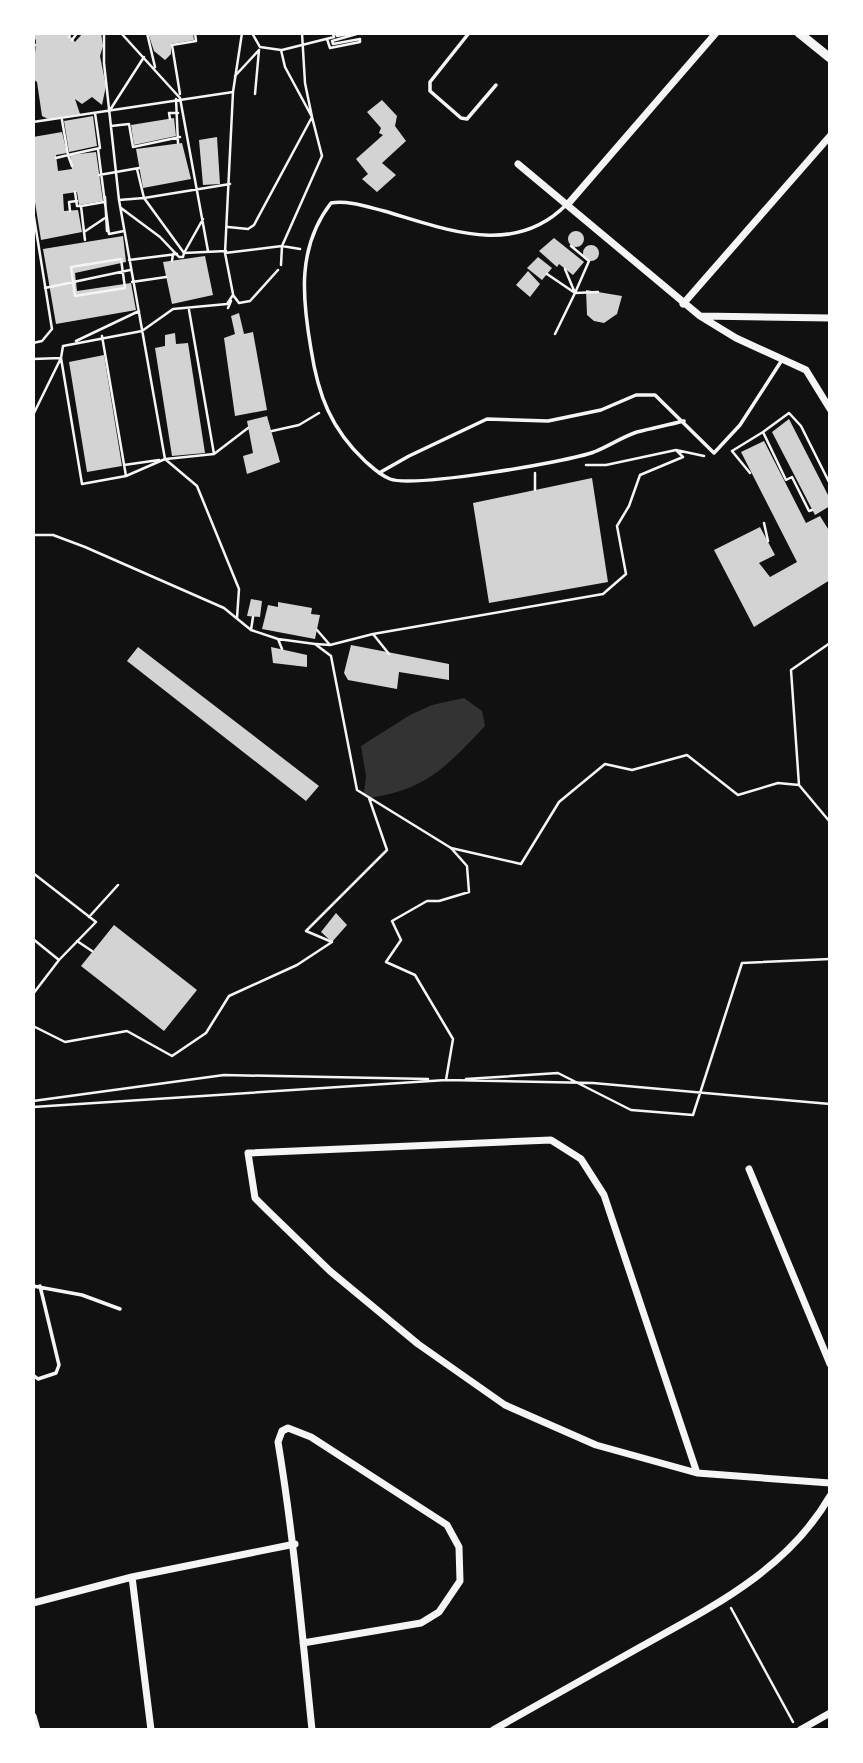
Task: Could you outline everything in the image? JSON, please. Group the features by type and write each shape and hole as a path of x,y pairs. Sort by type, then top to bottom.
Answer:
{"street":[{"path":"568,204 716,33"},
{"path":"799,33 830,58"},
{"path":"683,304 830,136"},
{"path":"518,164 683,304 736,338 806,370 830,409"},
{"path":"701,316 830,318"},
{"path":"697,1473 604,1195 581,1159 551,1140 248,1153 255,1198 330,1272 418,1344 505,1405 596,1445 697,1473 830,1483"},
{"path":"749,1169 830,1364"},
{"path":"303,1643 421,1623 439,1612 460,1581 459,1547 447,1525 311,1437 288,1428 282,1431 278,1442 295,1544 303,1643 312,1730"},
{"path":"493,1730 726,1599 784,1557 814,1524 830,1496"},
{"path":"33,1603 132,1577 295,1544"},
{"path":"132,1577 151,1730"},
{"path":"799,1730 830,1713"},
{"path":"33,1716 37,1730"}],"lane":[{"path":"468,33 430,82 430,91 461,118 467,119 496,85"},
{"path":"568,204 535,227 504,237 487,237 450,231 370,207 333,202 312,233 306,250 303,302 313,364 324,409 345,442 379,474 398,482 414,483 594,452 637,432 684,421"},
{"path":"379,474 409,456 488,419 548,421 601,410 646,393 655,395 714,453 740,425 784,358"},
{"path":"33,1286 82,1295 120,1309"},
{"path":"33,1376 38,1379 56,1373 59,1365 40,1286"}],"path":[{"path":"70,37 77,33"},
{"path":"104,33 119,200 165,459 197,486 239,589 237,618"},
{"path":"121,33 155,68 178,98 196,176 208,251"},
{"path":"147,33 155,68"},
{"path":"178,143 178,98 172,44 196,41 195,33"},
{"path":"242,33 233,92 226,252 233,295 239,303 250,301 278,270"},
{"path":"252,33 260,49 255,94"},
{"path":"281,265 282,246 323,156 305,83 302,33"},
{"path":"235,76 260,49 281,50 353,33"},
{"path":"327,39 330,48 360,42 360,39 332,44 332,41 360,33"},
{"path":"281,50 285,67 312,117"},
{"path":"110,110 145,57"},
{"path":"33,122 63,121 178,98 233,92"},
{"path":"94,113 95,148 109,234"},
{"path":"170,119 169,113 178,113"},
{"path":"228,227 248,229 254,225 312,117"},
{"path":"63,121 62,131 72,166"},
{"path":"63,121 67,155"},
{"path":"111,126 129,124 133,147 180,137"},
{"path":"57,158 95,148"},
{"path":"101,175 138,169 144,198 184,253"},
{"path":"196,176 203,174"},
{"path":"119,200 230,184"},
{"path":"75,192 85,240"},
{"path":"105,197 105,218 109,234"},
{"path":"63,202 77,201"},
{"path":"69,202 70,211"},
{"path":"80,206 104,202"},
{"path":"121,208 181,258 203,218"},
{"path":"33,211 52,329 42,341 33,343"},
{"path":"84,232 105,218"},
{"path":"109,234 124,231"},
{"path":"184,253 282,246 306,250"},
{"path":"555,334 589,261 571,246 574,248"},
{"path":"128,260 175,254"},
{"path":"172,261 175,254"},
{"path":"121,259 125,288 75,296 72,281 71,267 121,259"},
{"path":"565,269 575,293"},
{"path":"45,288 130,270"},
{"path":"547,274 575,293 598,292"},
{"path":"132,282 166,277"},
{"path":"228,308 233,295"},
{"path":"71,343 142,331 178,308 189,310 227,304 233,295"},
{"path":"184,301 184,307"},
{"path":"177,303 178,308"},
{"path":"189,310 214,454"},
{"path":"33,415 61,358 63,346 139,311"},
{"path":"102,337 126,476"},
{"path":"61,358 82,484 126,476 165,459"},
{"path":"33,359 61,358"},
{"path":"272,431 299,425 324,409"},
{"path":"750,473 732,451 789,413 802,426 830,484"},
{"path":"124,465 214,454 248,428"},
{"path":"763,432 786,480 792,477 809,511 812,510"},
{"path":"582,464 606,465 676,450 708,457"},
{"path":"33,536 53,535 85,547 224,608 251,629 278,639 330,645 373,634 603,594 626,574 617,526 629,506 640,475 683,457 676,450"},
{"path":"534,463 535,490"},
{"path":"764,523 768,541"},
{"path":"251,629 253,617"},
{"path":"317,630 330,645"},
{"path":"373,634 389,654"},
{"path":"278,639 282,649"},
{"path":"830,643 791,670 799,785 830,822"},
{"path":"315,644 335,662 357,790 451,848 467,866 469,892 439,901 427,901 392,920 401,940 386,962 415,975 453,1039 446,1080"},
{"path":"451,848 521,864 559,802 604,764 632,770 687,755 737,795 778,783 799,785"},
{"path":"33,1026 65,1042 127,1031 172,1056 206,1033 229,996 297,965 332,942 306,931 387,849 369,798"},
{"path":"33,873 96,922 59,960 33,994"},
{"path":"89,917 118,885"},
{"path":"33,939 59,960"},
{"path":"77,941 92,951"},
{"path":"33,1107 558,1073 631,1110 693,1115 742,963 830,960"},
{"path":"33,1101 224,1075 593,1083 830,1104"},
{"path":"726,1599 799,1730"}],"shaded area":[{"path":"464,698 482,711 485,726 459,753 434,774 407,789 370,798 364,793 366,776 361,746 410,715 432,705"}],"building":[{"path":"33,33 68,33 75,42 83,33 101,33 103,46 100,56 106,86 102,105 92,97 82,104 75,99 80,114 48,119 42,116 37,82 33,79 36,41"},
{"path":"148,33 193,33 194,40 171,44 171,54 165,60 154,51"},
{"path":"382,100 397,116 395,126 406,141 382,163 396,175 377,192 362,179 368,174 356,159 383,135 379,133 381,128 367,112"},
{"path":"93,116 97,146 69,152 64,121"},
{"path":"174,118 176,136 134,145 131,125"},
{"path":"62,132 67,153 56,155 58,171 72,169 70,155 96,152 103,201 79,205 77,192 63,194 64,211 78,210 82,232 41,240 33,190 33,137"},
{"path":"217,137 220,184 203,185 199,140"},
{"path":"182,143 191,179 143,188 136,149"},
{"path":"573,231 579,231 584,239 582,245 573,247 568,242 568,236"},
{"path":"123,236 126,262 75,273 77,291 131,283 136,310 56,324 43,249"},
{"path":"554,238 584,262 573,275 559,264 557,267 539,251"},
{"path":"591,245 599,253 591,261 583,253"},
{"path":"205,256 213,295 172,304 163,262"},
{"path":"538,257 552,268 542,280 527,268"},
{"path":"528,271 540,284 530,297 516,285"},
{"path":"586,290 622,296 617,314 604,323 594,321 587,315"},
{"path":"239,313 244,334 253,332 267,410 235,416 224,338 235,334 231,316"},
{"path":"175,333 176,344 188,343 205,453 172,456 155,348 165,346 165,335"},
{"path":"104,355 122,466 87,472 69,362"},
{"path":"267,416 280,462 247,474 243,456 253,453 247,421"},
{"path":"789,419 830,499 830,506 815,515 772,432"},
{"path":"764,441 806,523 820,516 830,532 830,580 754,627 714,550 760,527 775,555 759,563 770,577 797,562 741,452"},
{"path":"592,478 608,582 489,603 473,503"},
{"path":"251,599 262,601 260,617 247,616"},
{"path":"278,602 312,608 311,614 320,615 315,639 262,629 268,605 278,607"},
{"path":"351,645 449,664 449,680 399,672 397,689 348,680 344,673"},
{"path":"138,647 319,786 306,801 127,661"},
{"path":"271,647 307,655 307,667 273,663"},
{"path":"336,913 347,925 332,942 321,932"},
{"path":"114,925 197,990 164,1031 81,966"}]}
